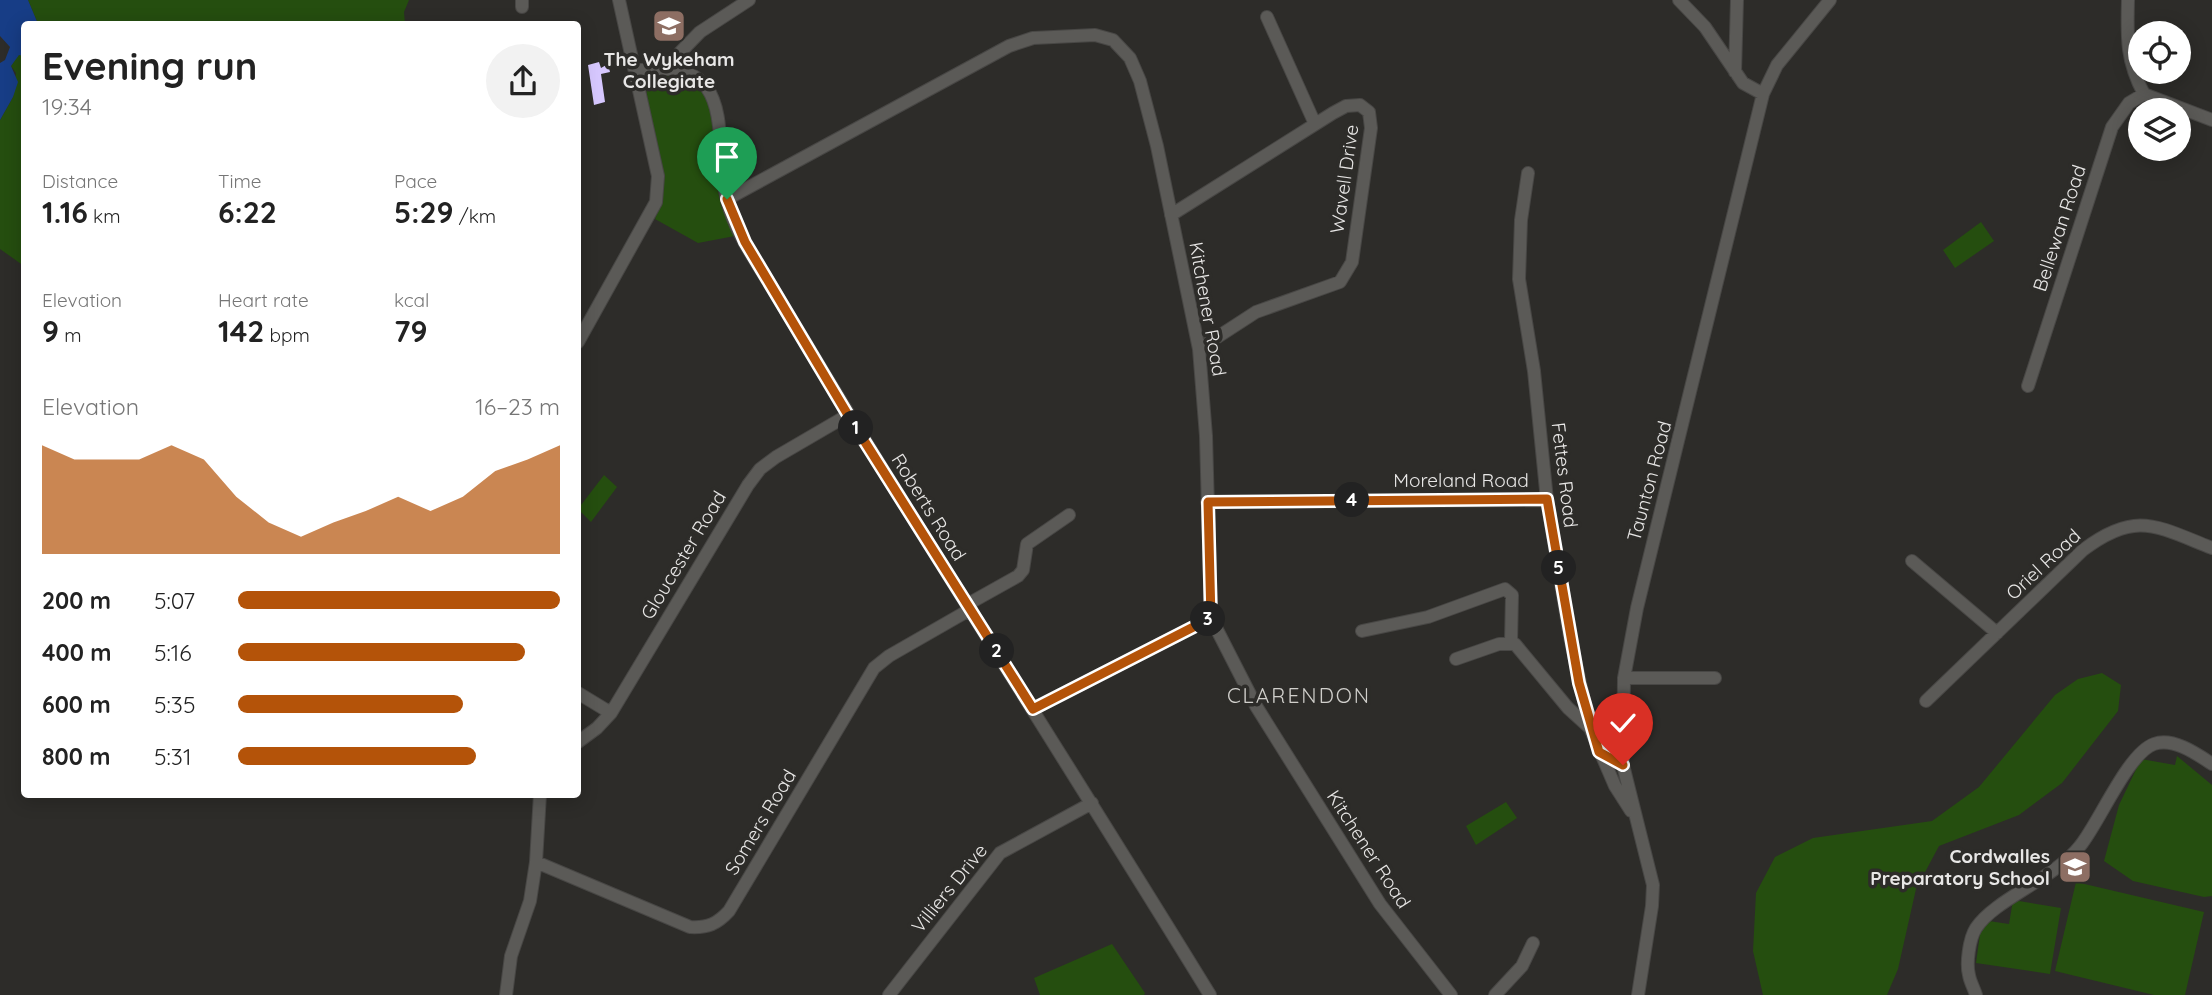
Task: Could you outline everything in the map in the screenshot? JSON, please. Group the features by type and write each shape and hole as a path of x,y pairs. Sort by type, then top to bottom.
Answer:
{"street":[{"path":"581,337 656,202 656,167 619,0"},
{"path":"666,67 700,32 750,0"},
{"path":"1679,0 1705,27 1743,83 1757,116"},
{"path":"1735,72 1737,0"},
{"name":"Taunton Road","path":"1637,995 1653,885 1623,765 1624,678 1648,559 1692,390 1763,94 1777,65 1830,0"},
{"path":"2128,0 2128,55 2144,94 2212,120"},
{"path":"1267,17 1315,124"},
{"name":"Kitchener Road","path":"727,199 1009,46 1033,38 1094,34 1113,40 1124,49 1140,81 1199,349 1206,436 1211,618 1256,706 1380,904 1451,995"},
{"name":"Roberts Road","path":"635,71 666,67 684,70 703,84 715,103 719,114 722,174 727,199 745,242 848,415 1210,995"},
{"path":"1743,83 1763,94"},
{"name":"Bellewan Road","path":"2028,386 2112,127 2129,103 2144,94"},
{"name":"Wavell Drive","path":"1171,215 1334,113 1354,105 1365,108 1372,119 1352,262 1346,275 1333,285 1256,312 1199,349"},
{"name":"Fettes Road","path":"1528,173 1521,220 1519,279 1534,371 1547,499 1570,637 1590,728 1599,752 1636,818"},
{"name":"Gloucester Road","path":"581,740 611,713 760,469 848,415"},
{"name":"Moreland Road","path":"1208,502 1547,499"},
{"name":"Somers Road","path":"536,862 690,928 704,928 718,923 729,911 874,668 1018,576 1023,570 1027,544 1069,515"},
{"name":"Oriel Road","path":"1926,701 2083,550 2119,527 2146,525 2212,548"},
{"path":"1912,561 1997,634"},
{"path":"1362,631 1435,615 1505,589 1511,595 1511,643 1568,708 1590,728"},
{"path":"1033,709 1211,618"},
{"path":"1456,659 1499,644 1511,643"},
{"path":"1624,678 1715,678"},
{"path":"581,695 611,713"},
{"path":"1976,995 1968,968 1975,930 1985,918 2048,875 2079,848 2129,768 2144,749 2159,743 2172,743 2212,764"},
{"path":"1599,752 1623,765"},
{"path":"506,995 511,956 530,901 536,862 540,798"},
{"name":"Villiers Drive","path":"889,995 1000,853 1092,803"},
{"path":"1494,995 1522,966 1533,943"}],"green space":[{"path":"28,0 409,0 404,12 405,21 37,21"},
{"path":"21,55 21,264 0,249 0,120 13,97 16,73 11,66"},
{"path":"655,75 685,76 708,98 719,167 717,185 721,206 735,236 698,243 655,219 660,205 646,86"},
{"path":"1981,222 1994,241 1955,268 1943,250"},
{"path":"604,475 617,487 591,522 581,512 581,505"},
{"path":"2102,673 2121,685 2118,711 2062,783 2019,815 1939,846 1916,889 1898,969 1887,995 1763,995 1753,951 1756,893 1775,857 1813,838 1932,821 1979,787 2055,695 2078,679"},
{"path":"2177,756 2212,785 2212,896 2204,897 2133,881 2104,861 2119,805 2141,759 2175,765"},
{"path":"1506,802 1517,818 1476,845 1466,826"},
{"path":"2076,882 2204,912 2185,995 2154,995 2055,971"},
{"path":"2013,900 2061,908 2050,974 1976,963 1982,920 2009,924"},
{"path":"1112,944 1144,995 1040,995 1034,978"}],"water":[{"path":"0,0 28,0 37,21 21,21 21,55 11,66 18,82 0,120 0,63 5,60 10,47 0,36"}],"building":[{"path":"599,62 601,68 608,64 610,72 601,74 605,102 594,105 588,65"}],"place":[{"name":"The Wykeham Collegiate","path":"669,26"},
{"name":"Cordwalles Preparatory School","path":"2075,867"}],"district":[{"name":"CLARENDON","path":"1299,696"}],"route":[{"path":"727,199 745,242 848,415 1033,709 1211,618 1208,502 1547,499 1570,637 1592,737 1599,752 1623,765"}]}
